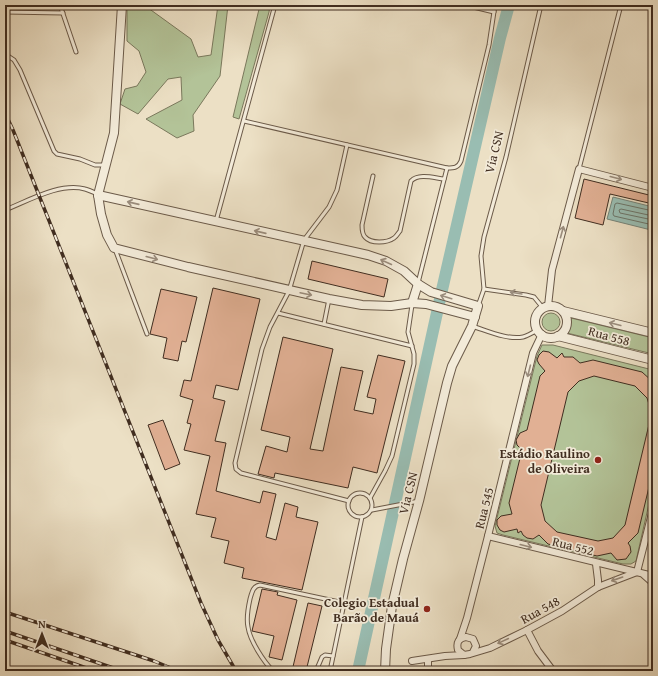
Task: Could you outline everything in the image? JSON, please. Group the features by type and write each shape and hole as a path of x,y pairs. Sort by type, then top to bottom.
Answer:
{"street":[{"path":"122,5 114,134 98,195 101,214 107,235 114,248 188,268 329,299 362,305 391,306 412,303 426,304 458,311 475,317"},
{"path":"546,307 552,270 579,169 653,188"},
{"path":"98,195 216,222 350,250 386,261 404,271 418,284 431,292 478,306"},
{"path":"412,303 418,284"},
{"name":"Via CSN","path":"385,671 390,621 414,502 452,366 472,326 478,306"},
{"path":"563,311 567,324 562,333 558,336 550,337 540,332 536,325 537,315 546,307 554,306 563,311 653,333"},
{"name":"Rua 545","path":"460,639 467,618 488,536 533,353 540,332"},
{"name":"Rua 558","path":"558,336 653,360"},
{"path":"653,509 640,573 653,583"},
{"name":"Rua 552","path":"488,536 596,564 653,576"},
{"path":"596,564 598,587"},
{"name":"Rua 548","path":"473,652 490,648 527,630 562,611 598,587 640,573"},
{"name":"Rua 545","path":"467,618 468,633 470,637"},
{"path":"527,630 538,651 554,671"},
{"path":"445,656 453,652 460,639 466,636 470,637 475,642 490,648"},
{"path":"412,661 470,654 476,646 475,642"},
{"path":"457,646 460,652 464,655"},
{"path":"428,659 428,671"}],"lane":[{"path":"60,5 76,52"},
{"path":"216,222 275,5"},
{"path":"465,5 494,12"},
{"path":"244,121 447,168 455,168 459,166 461,162 489,45 495,5"},
{"name":"Via CSN","path":"478,306 484,289 481,256 484,237 506,157 541,5"},
{"path":"579,169 621,5"},
{"path":"5,12 63,13"},
{"path":"5,54 14,60 20,70 54,151 57,154 80,159 95,165 106,165"},
{"path":"347,145 337,190 329,207 304,240 289,290 270,327 262,349 234,463 236,469 240,473 349,500"},
{"path":"418,284 447,168"},
{"path":"373,176 362,225 362,232 364,237 379,242 389,241 396,237 400,231 411,181 420,177 444,179"},
{"path":"5,210 55,190 71,187 86,189 98,195"},
{"path":"114,248 147,334"},
{"path":"484,289 526,295 534,298 546,307"},
{"path":"324,324 329,299"},
{"path":"370,498 392,456 414,364 414,354 409,338 408,325 412,303"},
{"path":"278,313 412,346"},
{"path":"472,326 505,336 514,337 524,337 540,332"},
{"path":"372,510 373,506 370,498 363,493 354,494 349,500 348,505 351,513 354,516 362,517 370,513 372,510 414,502"},
{"path":"330,671 362,517"},
{"path":"274,671 268,666 252,640 248,627 248,611 254,588 260,585 344,603"},
{"path":"316,671 322,657 325,655 333,656"}],"green space":[{"path":"127,5 144,5 191,39 198,57 211,55 218,5 228,5 220,76 193,115 194,131 177,138 146,119 182,100 181,77 168,79 138,114 120,104 125,89 137,86 146,72 139,51 127,41"},
{"path":"260,5 270,5 269,12 239,119 233,117"},
{"path":"547,313 555,313 560,318 558,329 555,331 547,331 542,326 542,318"},
{"path":"571,318 653,338 653,354 567,333"},
{"path":"542,345 553,345 653,370 653,486 636,561 631,564 623,564 497,533 495,526 537,356"}],"water":[{"path":"613,197 653,207 653,223 651,230 607,219"}],"building":[{"path":"584,179 653,196 653,204 610,194 603,225 575,218"},
{"path":"312,261 388,279 384,297 308,279"},
{"path":"213,288 260,299 238,390 216,385 213,398 225,401 215,441 226,443 216,491 260,503 263,491 276,494 266,537 276,540 285,503 298,507 296,517 318,522 302,590 242,578 244,568 224,563 229,541 211,537 216,518 196,514 210,456 184,450 191,424 187,423 193,400 180,396 184,380 191,381"},
{"path":"161,289 197,297 186,342 182,341 178,361 163,358 167,338 150,334"},
{"path":"283,337 333,349 310,449 323,451 341,367 363,371 354,410 373,414 376,399 367,397 378,355 405,361 377,473 353,467 348,488 275,473 274,478 258,474 266,446 287,452 290,437 261,430"},
{"path":"543,351 549,352 557,358 562,353 564,357 573,357 580,363 593,360 642,372 653,382 653,414 647,398 635,386 594,376 579,381 568,392 541,505 545,521 557,532 598,541 613,538 625,525 651,416 653,417 653,470 638,533 628,543 631,552 626,559 617,560 611,553 597,556 548,544 539,535 533,539 527,538 521,531 518,533 517,529 504,532 500,530 497,525 497,520 501,516 512,514 509,503 522,450 517,445 516,440 520,433 527,430 540,376 545,371 537,360"},
{"path":"163,420 180,464 165,470 148,425"},
{"path":"262,589 278,592 277,595 297,600 282,660 269,657 274,636 252,631"},
{"path":"308,603 322,606 306,671 292,671"}],"waterway":[{"path":"358,671 442,290 500,38 509,5"}],"railway":[{"path":"5,113 201,603 218,640 236,671"},
{"path":"5,612 154,661 178,671"},
{"path":"5,631 122,671"},
{"path":"5,640 95,671"}],"place":[{"name":"Estádio Raulino de Oliveira","path":"598,460"},
{"name":"Colegio Estadual Barão de Mauá","path":"427,609"}]}
